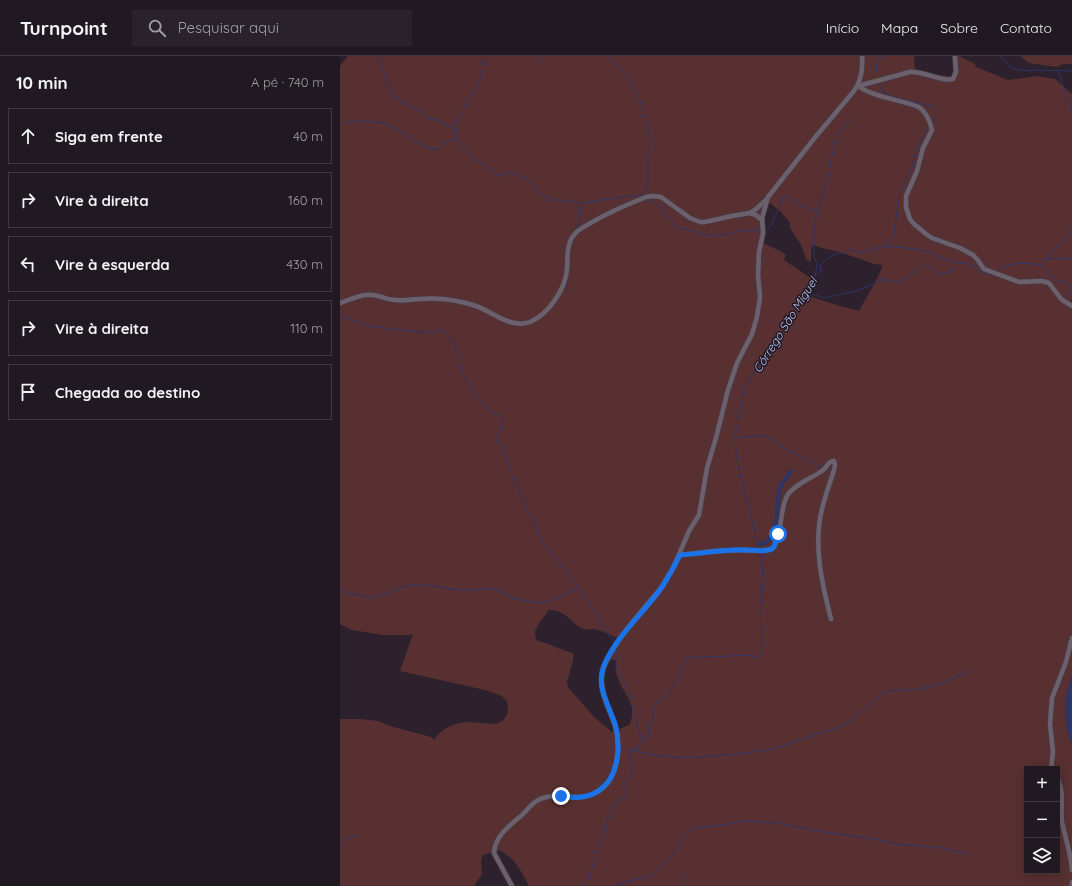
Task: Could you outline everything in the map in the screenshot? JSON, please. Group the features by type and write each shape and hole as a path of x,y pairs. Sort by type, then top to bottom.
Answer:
{"street":[{"path":"340,302 368,294 394,300 442,298 476,306 508,321 520,324 535,320 555,300 564,285 568,248 574,234 584,226 605,214 646,197 653,196 661,197 690,218 700,222 709,222 750,213 756,209 768,198 817,135 852,95 858,86 862,66 862,56"},
{"path":"858,86 910,72 919,72 944,80 951,80 955,76 955,56"},
{"path":"858,86 879,95 918,106 923,110 930,124 931,133 923,148 917,171 906,196 906,207 913,224 932,238 960,248 978,258 984,269 1019,282 1042,281 1049,283 1061,299 1072,306"},
{"path":"512,886 494,853 496,842 503,832 534,802 549,796 571,798 592,795 604,787 614,773 617,756 617,737 615,724 608,709 604,694 602,682 603,670 608,657 629,627 661,588 680,555 689,531 699,515 707,468 719,430 728,390 737,363 752,334 757,317 760,297 758,275 759,252 762,233 762,220 768,198"},
{"path":"750,213 756,215 762,220"},
{"path":"680,555 715,551 759,551 772,549 778,534 784,503 789,492 823,470 830,462 834,461 834,470 822,508 818,540 819,558 826,601 831,619"},
{"path":"1051,766 1053,752 1050,724 1052,698 1066,662 1072,638"},
{"path":"1060,787 1062,821 1070,854 1072,870"}],"shaded area":[{"path":"348,56 914,56 915,70 944,77 954,77 956,56 960,56 974,63 976,67 1008,80 1038,76 1055,79 1072,94 1072,677 1067,695 1065,711 1067,728 1072,745 1072,886 529,886 514,861 499,850 483,855 481,860 482,874 474,886 340,886 340,719 378,721 390,726 431,737 434,740 449,726 470,722 487,724 498,723 506,717 508,711 507,701 502,696 485,690 400,671 413,634 383,635 352,630 340,624 340,66","holes":["767,201 780,211 790,223 790,228 801,245 806,259 811,262 811,248 813,245 840,252 874,264 883,265 875,283 859,311 812,297 807,290 815,281 784,260 786,255 761,242 764,208","549,610 561,612 579,627 584,629 599,630 617,638 606,659 616,660 618,679 631,704 632,717 629,725 612,732 594,717 568,687 567,682 574,654 536,640 535,631"]},
{"path":"1020,56 1072,56 1072,64 1063,64 1057,67 1029,63"}],"water":[{"path":"1072,677 1072,745 1067,728 1065,711 1067,694"}],"waterway":[{"path":"377,56 394,96 402,102 421,111 428,119 436,120 456,130"},
{"path":"483,56 485,63 478,85 457,120 456,125 457,140 475,159 500,176 511,172 525,178 541,194 550,200 563,200 581,203 639,195 642,196"},
{"path":"536,62 542,56"},
{"path":"606,56 617,66 630,82 640,101 649,132 650,144 648,157 648,183 645,190 641,194"},
{"name":"Córrego São Miguel","path":"878,79 876,62 884,56"},
{"path":"1001,56 1010,67 1015,69 1028,71 1072,71"},
{"path":"1058,71 1072,111"},
{"name":"Córrego São Miguel","path":"879,83 882,91 891,96 935,107 934,121 932,123"},
{"name":"Córrego São Miguel","path":"759,548 738,466 736,452 735,437 743,391 815,276 817,264 814,257 814,225 828,176 836,136 853,117"},
{"path":"343,123 368,122 386,124 392,126 421,144 433,149 438,149 445,143 456,138"},
{"name":"Córrego São Miguel","path":"886,246 894,233 900,192 912,168 914,156 929,125"},
{"path":"766,229 771,226 784,195 798,204 817,212"},
{"path":"646,199 660,206 675,226 710,236 725,235 737,231 759,230"},
{"path":"575,230 580,218 581,204"},
{"path":"1072,228 1069,235 1043,261 1043,268 1050,276 1068,284 1068,293 1072,297"},
{"path":"571,247 575,238"},
{"path":"815,275 821,271 820,265 832,256 846,253 849,250 853,250 857,253 886,246 915,249 931,253 955,263 970,264 985,274 991,274"},
{"path":"1046,259 1072,259"},
{"path":"806,292 825,298 859,290 884,279 899,283 924,263 938,274 949,272 956,268"},
{"path":"997,271 1012,264 1025,263 1042,265"},
{"path":"567,294 568,278"},
{"path":"340,315 368,326 424,333 440,330 450,337 456,348 463,373 471,387 488,409 503,421 496,442 502,446 512,476 542,541 588,600 605,630 615,643"},
{"path":"736,438 764,436 822,468"},
{"path":"827,470 831,472"},
{"path":"759,544 765,543 769,540 777,517 779,488 791,471"},
{"name":"Córrego São Miguel","path":"584,886 589,878 588,874 591,872 598,846 605,831 604,826 607,824 607,818 611,816 611,813 615,808 613,805 627,795 625,784 633,769 633,765 630,762 631,757 627,753 632,748 638,748 639,743 648,736 650,731 648,727 649,723 652,722 654,717 651,710 654,710 656,704 666,697 678,677 686,658 751,655 758,658 762,653 762,554"},
{"path":"340,590 346,593 373,598 403,587 418,584 459,590 490,588 500,591 512,598 540,603 551,601 577,588"},
{"path":"618,646 616,657 618,671 630,695 642,740"},
{"path":"631,750 659,756 684,758 770,750 836,728 848,722 882,694 894,690 916,690 936,685 972,671"},
{"path":"611,886 650,876 672,856 693,828 744,821 776,823 897,844 942,848 966,854"},
{"path":"340,841 355,835"},
{"path":"683,886 685,875"}],"route":[{"path":"561,796 571,798 592,795 604,787 614,773 617,756 617,737 615,724 608,709 602,682 605,663 619,640 661,588 680,555 715,551 769,550 774,547 778,534"}]}
